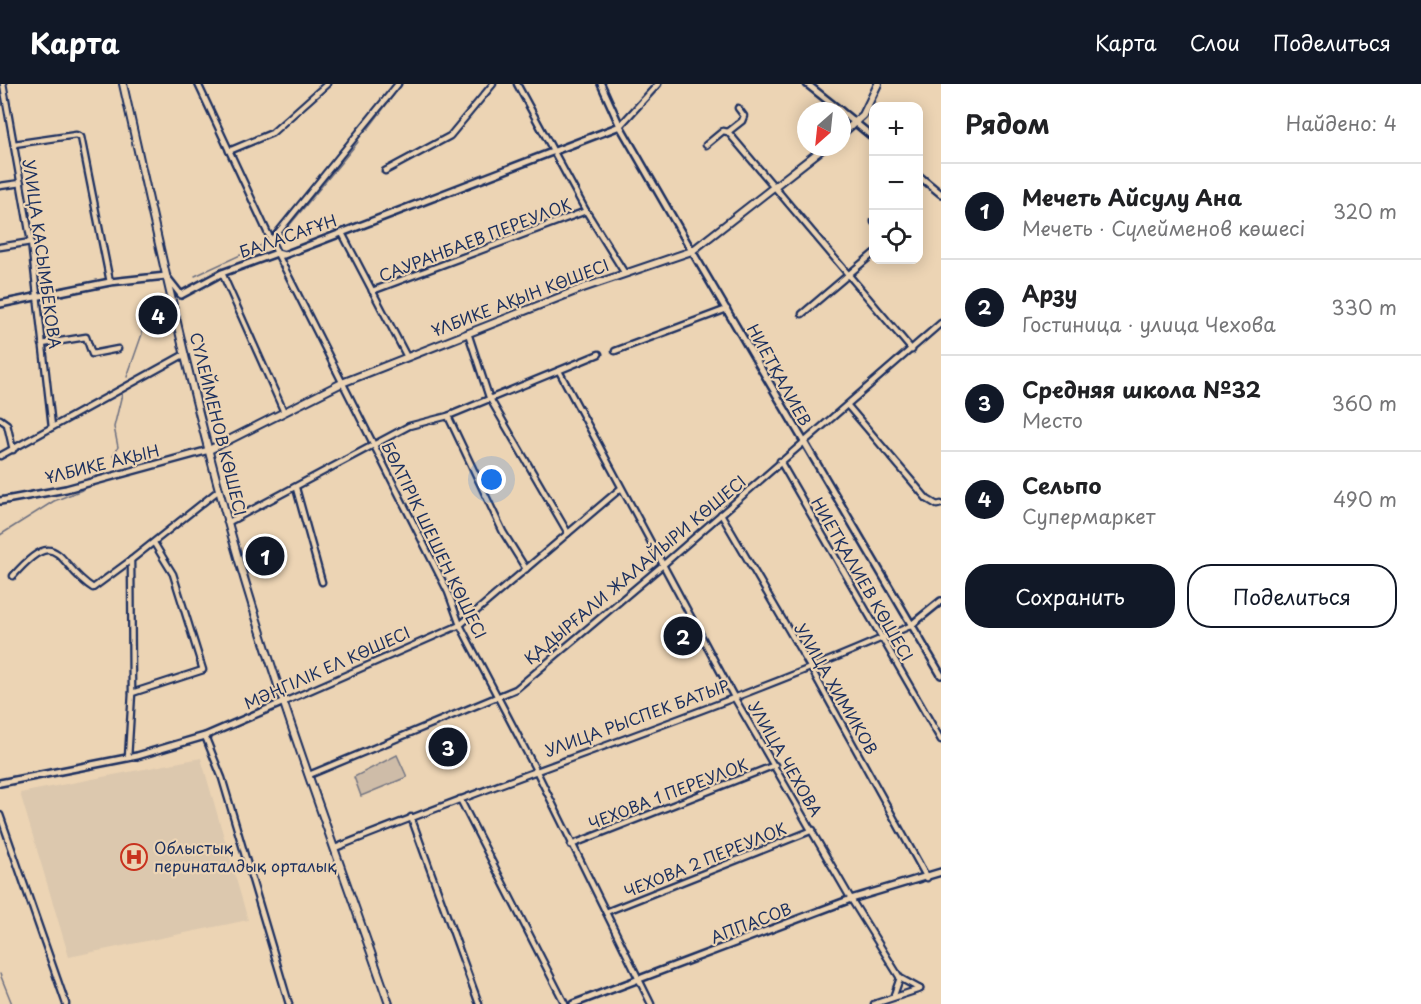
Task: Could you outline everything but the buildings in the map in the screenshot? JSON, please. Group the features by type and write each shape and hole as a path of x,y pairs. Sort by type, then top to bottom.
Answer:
{"main road":[{"name":"СҮЛЕЙМЕНОВ КӨШЕСІ","path":"123,84 166,276 219,490 284,702 389,1004"},
{"path":"851,127 856,123 878,84"},
{"name":"ҰЛБИКЕ АҚЫН КӨШЕСІ","path":"209,450 342,383 624,272 692,251 813,156"}],"street":[{"name":"УЛИЦА КАСЫМБЕКОВА","path":"3,84 31,242 52,427"},
{"path":"198,86 206,84"},
{"path":"229,151 272,133 327,84"},
{"path":"271,241 398,84"},
{"path":"385,171 450,136 493,84"},
{"path":"517,84 586,211 624,272"},
{"name":"НИЕТҚАЛИЕВ","path":"600,84 620,126 802,442 941,675"},
{"path":"620,126 658,84"},
{"path":"807,84 829,102"},
{"name":"БӨЛТІРІК ШЕШЕН КӨШЕСІ","path":"198,86 277,254 448,592 460,626 536,770 651,1004"},
{"path":"706,145 723,131 728,132 742,121 744,116 738,108"},
{"path":"0,113 9,112"},
{"path":"851,119 869,134"},
{"name":"БАЛАСАҒҰН","path":"166,276 181,295 222,273 277,254 284,255 620,126"},
{"path":"728,132 912,351"},
{"path":"14,144 76,135 81,137 110,282"},
{"path":"923,180 941,194"},
{"path":"0,186 21,183"},
{"name":"САУРАНБАЕВ ПЕРЕУЛОК","path":"372,291 586,211"},
{"name":"САУРАНБАЕВ ПЕРЕУЛОК","path":"342,233 407,357"},
{"path":"0,247 31,242"},
{"path":"802,314 869,256"},
{"path":"222,273 284,412"},
{"path":"0,304 110,282 166,276"},
{"path":"615,351 727,309"},
{"name":"ҚАДЫРҒАЛИ ЖАЛАЙЫРИ КӨШЕСІ","path":"309,775 516,689 664,564 802,442 912,351 941,323"},
{"path":"468,333 489,397 568,533"},
{"path":"42,344 86,337 92,354 118,350"},
{"path":"0,456 185,354"},
{"path":"229,522 409,426 448,416 489,397 599,354"},
{"name":"УЛИЦА ЧЕХОВА","path":"559,371 620,489 664,564 735,697 851,899 900,978 920,989 894,996"},
{"path":"848,406 927,499 937,505 941,504"},
{"path":"448,416 503,532 526,569"},
{"path":"0,419 7,424 13,450"},
{"name":"ҰЛБИКЕ АҚЫН","path":"0,501 66,489 209,450"},
{"name":"НИЕТҚАЛИЕВ КӨШЕСІ","path":"780,461 941,740"},
{"path":"296,488 322,582"},
{"name":"МӘҢГІЛІК ЕЛ КӨШЕСІ","path":"0,783 128,758 205,736 460,626 620,489"},
{"path":"13,576 32,555 43,550 58,553 93,588 154,543 219,490"},
{"name":"УЛИЦА ХИМИКОВ","path":"720,514 812,670 927,878"},
{"path":"132,693 203,670 173,574 154,543"},
{"path":"128,758 132,693 131,560"},
{"name":"УЛИЦА РЫСПЕК БАТЫР","path":"335,848 536,770 812,670 910,626 941,601"},
{"path":"205,736 222,778 289,1004"},
{"name":"ЧЕХОВА 1 ПЕРЕУЛОК","path":"571,845 775,765"},
{"path":"460,799 565,1004"},
{"path":"0,815 66,1004"},
{"path":"411,817 479,1004"},
{"name":"ЧЕХОВА 2 ПЕРЕУЛОК","path":"606,912 813,830"},
{"name":"АППАСОВ","path":"573,1004 851,899 941,872"},
{"path":"874,1004 894,996 900,978"}],"shaded area":[{"path":"397,755 407,777 361,796 354,777"},
{"name":"Облыстық перинаталдық орталық","path":"201,758 248,920 69,957 20,793"}],"waterway":[{"path":"368,129 402,84"},
{"path":"279,238 358,142"},
{"path":"195,276 262,245"},
{"path":"127,377 142,334 141,325 162,297"},
{"path":"113,456 118,447 114,427 122,394"},
{"path":"0,535 54,501 82,490"},
{"path":"0,974 12,1004"}],"place":[{"name":"Сельпо","path":"158,315"},
{"name":"Мечеть Айсулу Ана","path":"265,556"},
{"name":"Арзу","path":"683,636"},
{"name":"Средняя школа №32","path":"448,747"},
{"name":"Облыстық перинаталдық орталық","path":"134,857"}]}
